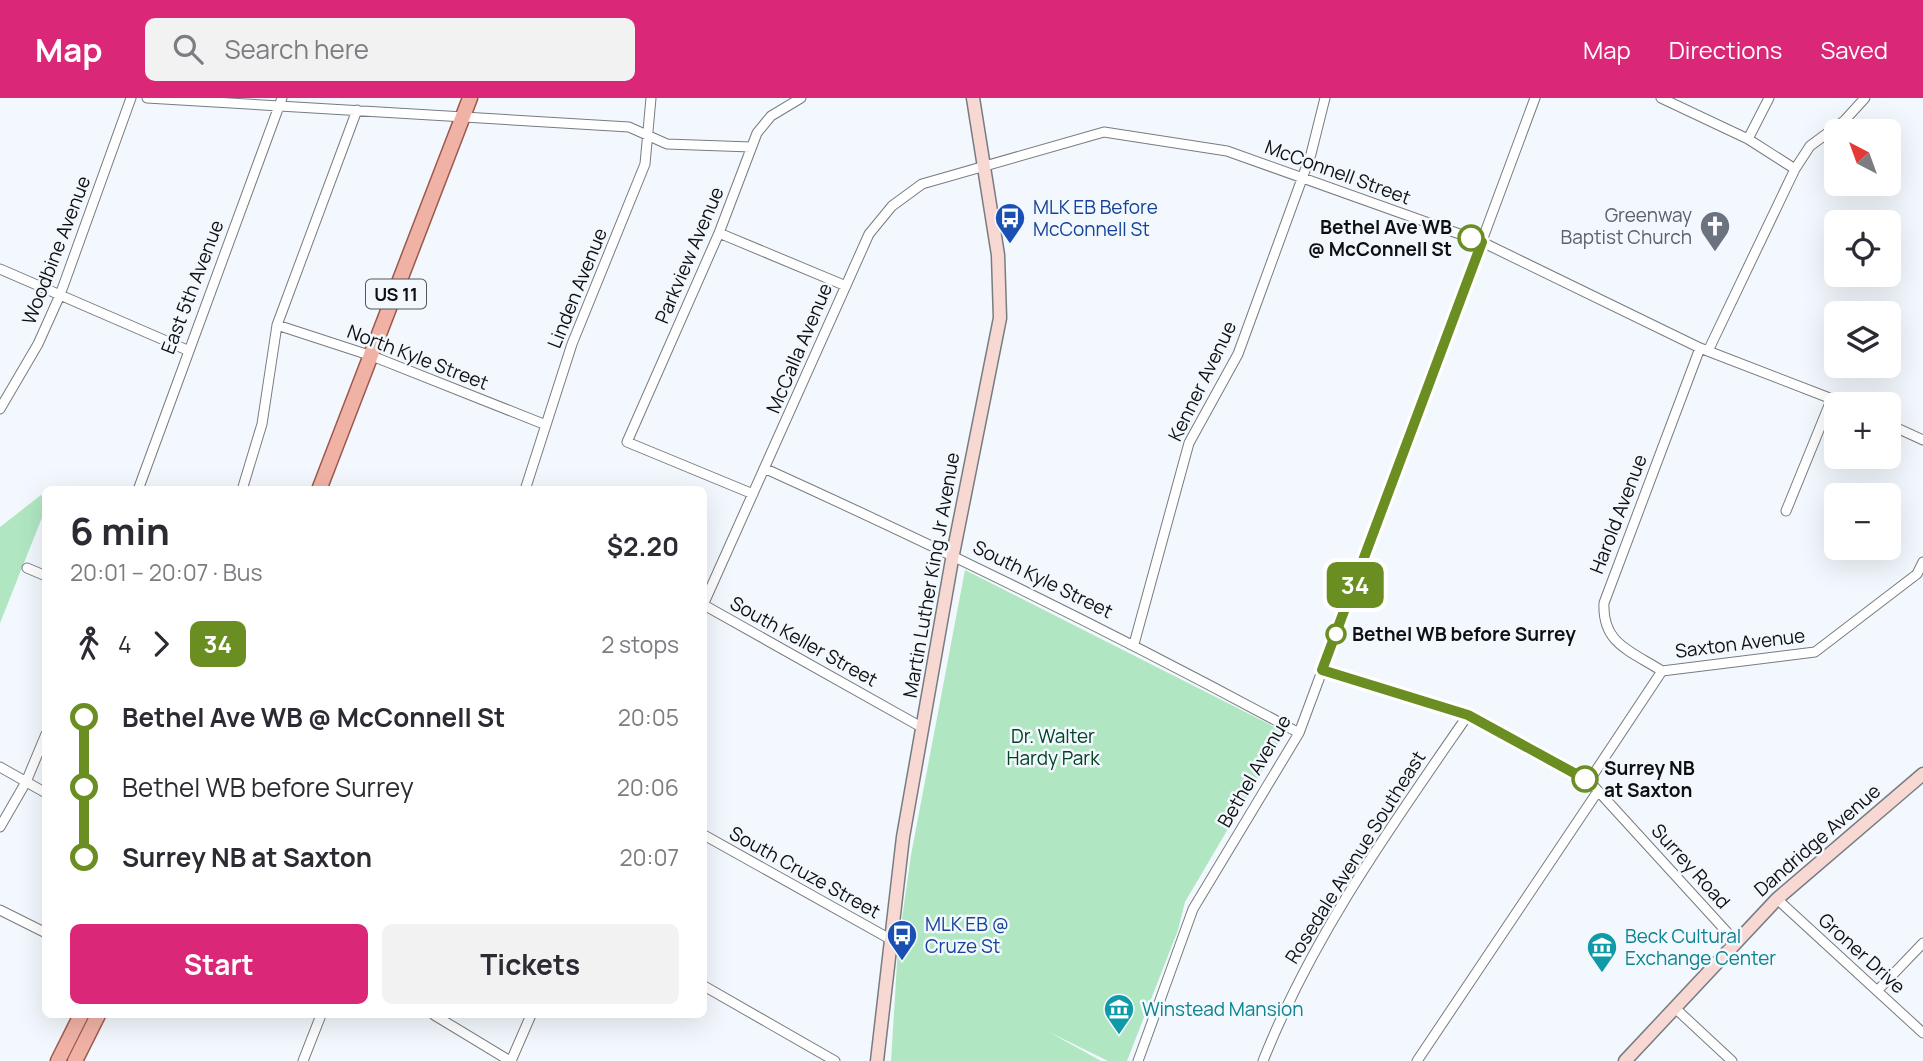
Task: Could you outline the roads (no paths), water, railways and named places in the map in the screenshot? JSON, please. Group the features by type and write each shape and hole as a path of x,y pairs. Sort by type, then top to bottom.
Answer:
{"main road":[{"name":"US 11","path":"321,486 466,116 470,98"},
{"name":"Martin Luther King Jr Avenue","path":"877,1061 903,836 953,554 1000,318 1001,285 973,98"},
{"name":"Dandridge Avenue","path":"1625,1061 1777,899 1923,774"},
{"path":"58,1061 80,1018"},
{"path":"75,1061 96,1018"}],"street":[{"name":"Woodbine Avenue","path":"0,409 38,344 60,295 131,98"},
{"path":"147,98 281,102 357,110 629,127 667,144 751,147"},
{"name":"Linden Avenue","path":"526,486 572,344 642,172 649,134 651,98"},
{"name":"Parkview Avenue","path":"752,494 627,442 719,233 757,133 771,116 801,98"},
{"name":"Kenner Avenue","path":"1134,644 1189,443 1238,354 1303,176 1325,98"},
{"name":"Bethel Avenue","path":"1138,1061 1193,909 1298,733 1535,98"},
{"path":"1661,98 1748,139 1795,169"},
{"path":"1748,139 1769,98"},
{"name":"Harold Avenue","path":"1662,671 1614,639 1606,630 1604,603 1704,349 1795,169 1810,146 1844,121 1864,98"},
{"name":"East 5th Avenue","path":"139,486 187,350 281,102"},
{"path":"243,486 262,424 277,325 357,110"},
{"name":"McConnell Street","path":"985,165 1104,132 1227,151 1482,242 1704,349 1824,395"},
{"name":"McCalla Avenue","path":"707,597 874,226 907,192 936,178 985,165"},
{"path":"719,233 845,286"},
{"path":"0,269 187,350"},
{"name":"North Kyle Street","path":"277,325 372,356 546,425"},
{"path":"1786,511 1824,418"},
{"path":"1901,430 1923,440"},
{"name":"South Kyle Street","path":"766,469 953,554 1134,644 1298,733"},
{"name":"Saxton Avenue","path":"1589,782 1662,671 1815,652 1917,575 1923,562"},
{"path":"27,568 42,574"},
{"name":"South Keller Street","path":"707,606 923,728"},
{"name":"Surrey Road","path":"1322,670 1468,715 1589,782 1736,942"},
{"name":"Rosedale Avenue Southeast","path":"1263,1061 1290,997 1319,943 1392,826 1468,715"},
{"path":"0,827 26,782 42,744"},
{"path":"0,767 42,791"},
{"path":"1417,1061 1598,791"},
{"name":"South Cruze Street","path":"707,837 890,939"},
{"name":"Groner Drive","path":"1777,899 1923,1032"},
{"path":"0,910 42,931"},
{"path":"1878,990 1923,943"},
{"path":"707,988 835,1061"},
{"path":"1675,1008 1732,1061"},
{"path":"303,1061 320,1018"},
{"path":"439,1018 511,1061 530,1018"}],"place":[{"name":"Bethel Ave WB @ McConnell St","path":"1471,238"},
{"name":"MLK EB Before McConnell St","path":"1010,245"},
{"name":"Greenway Baptist Church","path":"1715,253"},
{"name":"Bethel WB before Surrey","path":"1336,634"},
{"name":"Surrey NB at Saxton","path":"1585,779"},
{"name":"MLK EB @ Cruze St","path":"902,962"},
{"name":"Beck Cultural Exchange Center","path":"1602,974"},
{"name":"Winstead Mansion","path":"1119,1036"}],"park label":[{"name":"Dr. Walter Hardy Park","path":"1053,747"}]}
